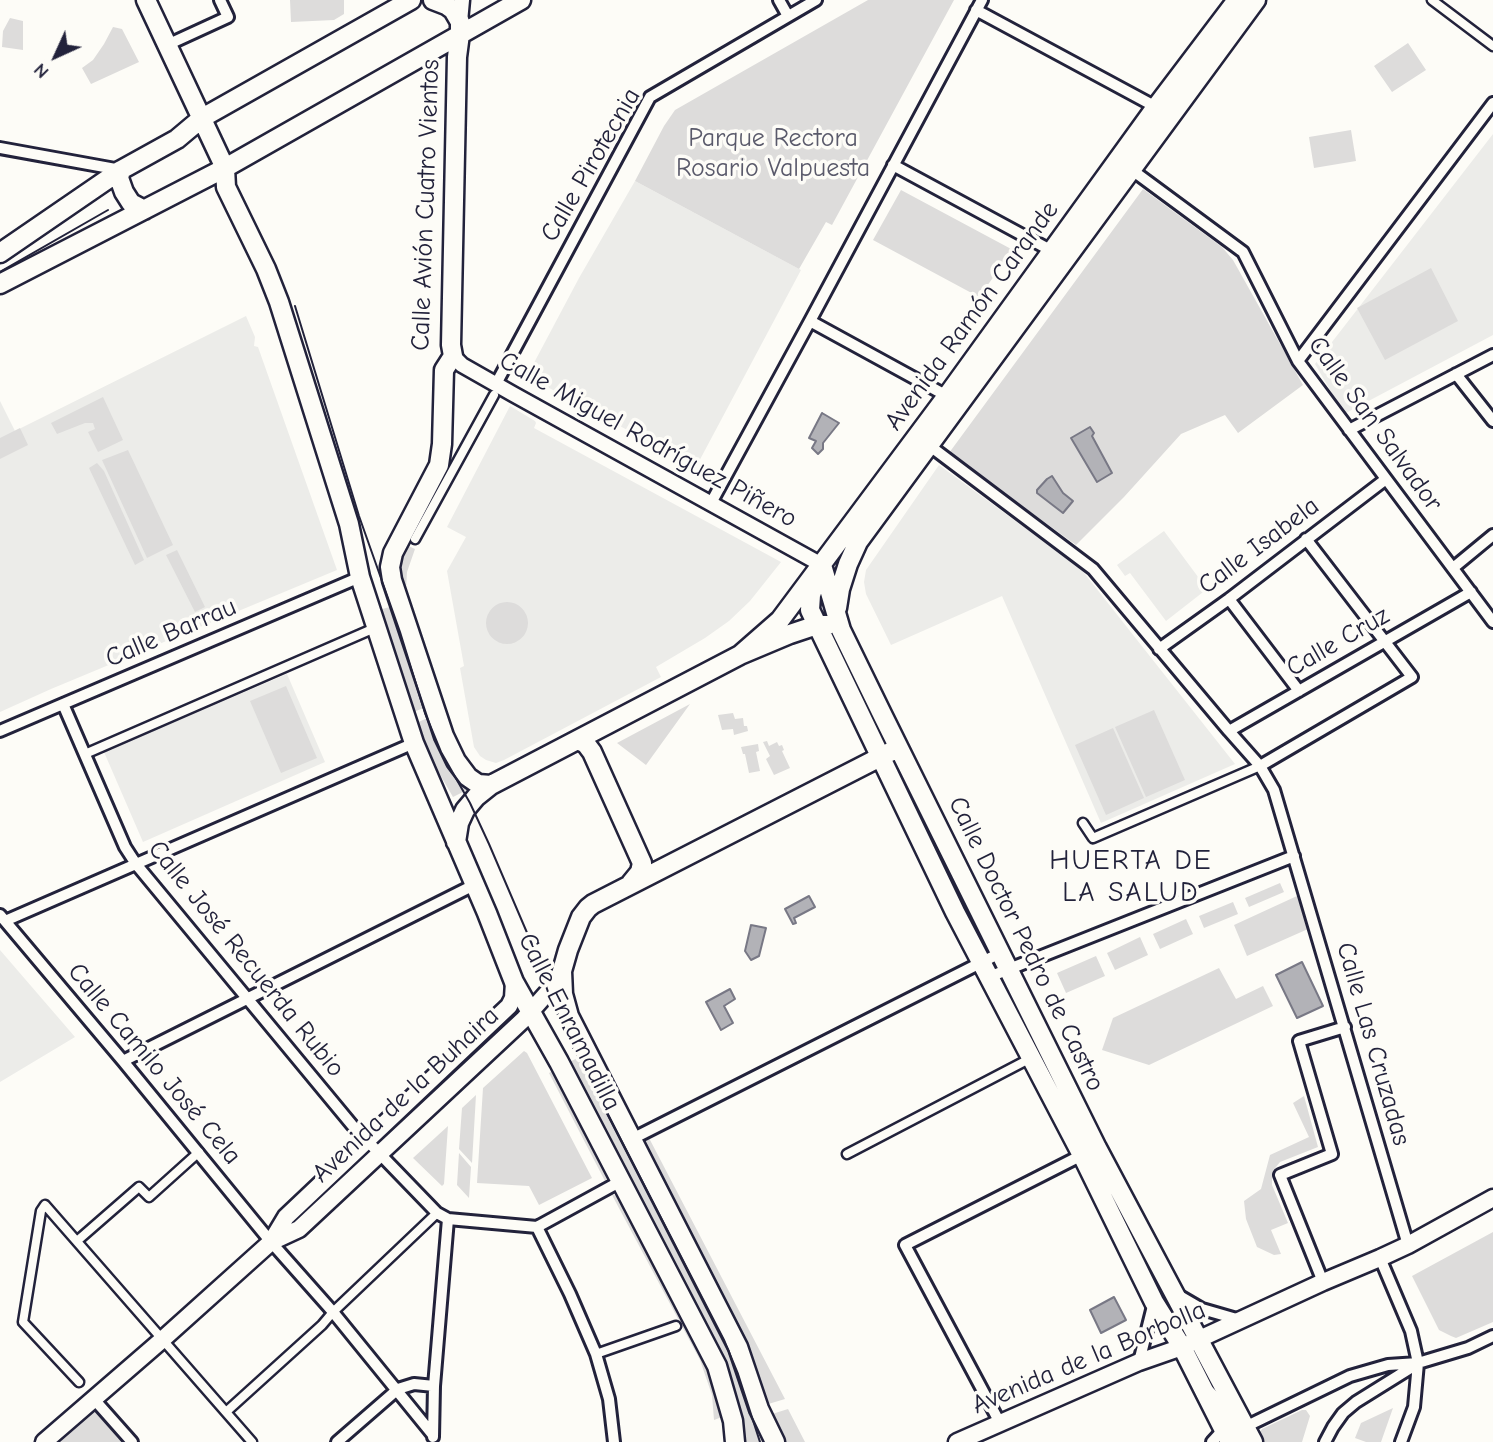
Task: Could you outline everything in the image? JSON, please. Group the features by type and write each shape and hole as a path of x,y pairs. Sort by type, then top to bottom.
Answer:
{"main road":[{"name":"Calle Enramadilla","path":"146,0 225,168 226,187 266,269 349,524 360,578 414,743 514,982 559,1062 717,1366 733,1421 735,1442"},
{"path":"433,0 453,10 460,28"},
{"path":"0,284 225,168 444,44 460,28 521,0"},
{"name":"Avenida Ramón Carande","path":"740,655 780,620 822,565 1237,0"},
{"name":"Avenida Ramón Carande","path":"838,622 840,589 859,542 1256,0"},
{"path":"0,253 121,170 177,139 202,118 411,1"},
{"name":"Calle Avión Cuatro Vientos","path":"460,28 457,57 451,345 453,356 444,370 442,443 439,465 432,482 397,546 390,567 444,736 462,770 478,784 491,785"},
{"path":"121,170 119,178 124,192 131,203 144,210"},
{"name":"Calle Doctor Pedro de Castro","path":"822,565 838,622 1009,970 1154,1302 1200,1382 1222,1438"},
{"name":"Calle Doctor Pedro de Castro","path":"822,565 811,595 810,610 955,912 1031,1058 1174,1293 1246,1437"},
{"path":"817,625 838,622"},
{"name":"Avenida Ramón Carande","path":"456,843 459,823 465,810 491,785 740,655 817,625"},
{"path":"578,740 586,744 592,752 642,863 640,873 628,886"},
{"path":"562,971 581,917 599,900 898,747"},
{"name":"Calle Enramadilla","path":"562,971 563,994 569,1016 738,1347 759,1409 775,1442"},
{"name":"Avenida de la Buhaira","path":"44,1442 271,1242 299,1229 530,1012 554,985 562,971"},
{"name":"Avenida de la Buhaira","path":"271,1242 286,1217 509,1006 513,998 514,982"},
{"name":"Avenida de la Borbolla","path":"957,1442 1139,1362 1182,1347 1380,1258 1493,1198"}],"street":[{"path":"167,45 228,17 220,0"},
{"name":"Calle Avión Cuatro Vientos","path":"460,28 462,0"},
{"path":"779,0 788,16"},
{"name":"Calle Pirotecnia","path":"415,539 650,97 816,0"},
{"path":"1432,0 1493,46"},
{"path":"711,503 979,5 1157,107"},
{"path":"1298,361 1493,103"},
{"path":"0,148 121,170"},
{"path":"893,165 1052,251"},
{"name":"Calle San Salvador","path":"1132,170 1243,252 1298,361 1493,622"},
{"path":"810,321 947,396"},
{"path":"1349,430 1493,355"},
{"name":"Calle Miguel Rodríguez Piñero","path":"453,356 495,390 711,503 822,565"},
{"path":"1456,374 1493,421"},
{"name":"Calle Las Cruzadas","path":"930,446 1093,569 1228,732 1260,766 1274,790 1408,1245"},
{"name":"Calle Isabela","path":"1159,649 1386,479"},
{"path":"1453,568 1493,535"},
{"path":"1083,823 1093,838 1260,766 1412,677 1306,539"},
{"name":"Calle Barrau","path":"0,731 360,578"},
{"name":"Calle Cruz","path":"1228,732 1471,592"},
{"path":"1228,599 1299,691"},
{"path":"85,754 377,627"},
{"name":"Calle José Recuerda Rubio","path":"63,704 125,847 136,864 367,1141 437,1213 448,1219"},
{"path":"2,918 136,864 414,743"},
{"path":"986,970 1009,970 1294,856"},
{"path":"123,1061 468,888 473,880"},
{"name":"Calle Camilo José Cela","path":"2,918 271,1242 398,1390 433,1438"},
{"path":"632,1139 986,970 1000,953"},
{"path":"1323,1282 1280,1175 1332,1154 1300,1041 1345,1027"},
{"path":"847,1154 1031,1058"},
{"path":"1000,1423 905,1245 1090,1151"},
{"path":"77,1241 139,1187 149,1197 199,1152"},
{"path":"433,1438 434,1386 448,1219 537,1227 621,1181"},
{"path":"79,1382 23,1322 41,1211 45,1205 253,1442"},
{"path":"226,1412 322,1325 437,1213"},
{"path":"537,1227 596,1354 609,1399 614,1442"},
{"path":"1380,1258 1411,1331 1418,1363 1413,1407 1401,1442"},
{"name":"Avenida de la Borbolla","path":"1174,1293 1202,1309 1240,1320"},
{"path":"1139,1362 1154,1302"},
{"path":"596,1354 676,1326"},
{"path":"1200,1382 1219,1401 1246,1437 1350,1376 1388,1364 1418,1363 1468,1348 1493,1336"},
{"path":"1325,1442 1343,1413 1418,1363"},
{"path":"337,1442 398,1390 414,1384 434,1386"},
{"path":"93,1398 132,1442"}],"shaded area":[{"path":"1493,134 1493,335 1344,414 1315,364"},
{"path":"635,181 801,270 696,467 527,376"},
{"path":"246,316 255,337 254,346 258,347 337,570 0,712 0,401 15,431"},
{"path":"510,406 535,421 534,428 781,562 750,601 729,621 656,667 661,677 496,763 480,756 474,747 460,668 464,666 447,571 466,537 447,527"},
{"path":"822,413 839,423 818,454 812,448 816,441 809,438"},
{"path":"1090,427 1112,473 1097,482 1071,438"},
{"path":"939,465 1081,569 1235,764 1101,823 1002,596 891,645 866,594 866,570"},
{"path":"1052,476 1063,493 1073,501 1063,513 1037,493"},
{"path":"1164,531 1207,589 1166,621 1130,573 1125,576 1117,565"},
{"path":"287,674 325,762 143,842 104,752"},
{"path":"809,896 815,907 794,918 796,923 793,924 785,909"},
{"path":"751,925 766,928 759,956 751,960 745,951"},
{"path":"0,950 75,1037 0,1082"},
{"path":"1302,962 1323,1006 1297,1018 1276,975"},
{"path":"730,989 735,999 724,1006 733,1023 721,1030 706,1002"},
{"path":"1114,1297 1126,1320 1101,1333 1090,1310"}],"green space":[{"path":"290,0 344,0 344,14 334,20 291,22"},
{"name":"Parque Rectora Rosario Valpuesta","path":"868,0 954,0 832,225 826,222 799,269 635,181 675,110"},
{"path":"10,18 23,21 23,50 2,47 3,31"},
{"path":"113,27 122,29 139,62 91,84 82,68 93,60"},
{"path":"1408,43 1426,70 1392,92 1374,66"},
{"path":"1351,130 1356,161 1314,168 1309,137"},
{"path":"1143,189 1222,247 1233,260 1303,385 1238,433 1225,415 1181,434 1076,545 949,453"},
{"path":"901,190 1013,250 979,297 873,240"},
{"path":"1431,268 1458,321 1385,360 1357,308"},
{"path":"103,397 123,440 98,452 88,432 95,429 93,423 85,423 57,434 51,423"},
{"path":"20,428 28,445 0,459 0,438"},
{"path":"128,450 173,545 147,558 102,460"},
{"path":"97,463 104,471 144,560 135,565 89,468"},
{"path":"402,543 415,549 407,572 406,590 403,591 397,573"},
{"path":"177,550 205,607 195,612 166,555"},
{"path":"507,602 522,608 528,623 522,638 507,644 492,638 486,623 492,608"},
{"path":"393,606 426,707 411,713 379,610"},
{"path":"286,686 317,758 281,773 250,701"},
{"path":"690,704 646,765 617,743"},
{"path":"1154,710 1185,780 1146,797 1115,727"},
{"path":"733,713 735,719 743,718 748,731 734,735 733,729 722,730 718,715"},
{"path":"430,717 448,759 467,790 453,797 431,759 416,723"},
{"path":"1113,728 1144,798 1106,815 1075,745"},
{"path":"767,741 769,746 777,742 779,746 782,745 790,768 774,775 766,759 770,756 763,742"},
{"path":"758,744 759,751 756,752 760,771 749,773 741,747"},
{"path":"1280,883 1284,892 1249,907 1245,898"},
{"path":"1297,896 1308,929 1247,956 1234,925"},
{"path":"1233,902 1238,914 1204,928 1199,916"},
{"path":"1186,919 1193,934 1160,949 1153,934"},
{"path":"1140,937 1148,955 1115,970 1107,953"},
{"path":"1096,956 1105,976 1066,993 1057,973"},
{"path":"1219,968 1236,999 1263,986 1273,1006 1149,1065 1102,1050 1113,1018"},
{"path":"524,1051 592,1178 539,1205 529,1186 477,1183 483,1088"},
{"path":"582,1056 732,1349 763,1442 746,1442 567,1063"},
{"path":"555,1070 608,1172 605,1181 549,1073"},
{"path":"476,1095 472,1163 459,1149 462,1108"},
{"path":"1304,1096 1318,1147 1280,1162 1272,1172 1272,1185 1288,1223 1271,1230 1281,1254 1274,1255 1257,1247 1246,1219 1244,1201 1261,1189 1270,1155 1309,1137 1293,1103"},
{"path":"448,1126 444,1184 442,1186 413,1158"},
{"path":"649,1138 785,1399 765,1405 644,1143"},
{"path":"459,1153 471,1167 469,1198 457,1185"},
{"path":"612,1195 620,1196 703,1354 722,1417 714,1420 712,1395 700,1360"},
{"path":"1493,1232 1493,1322 1456,1338 1439,1330 1412,1276"},
{"path":"93,1398 132,1442 44,1442"},
{"path":"1393,1408 1381,1442 1366,1442 1355,1438 1361,1423"},
{"path":"788,1409 805,1442 785,1442 769,1415"},
{"path":"1306,1410 1310,1416 1302,1442 1262,1442 1259,1433 1262,1429"}],"tram line":[{"path":"0,272 108,210"},
{"path":"295,306 359,516 425,713 441,752 470,803 489,844 573,1047 724,1340 760,1442"}],"district":[{"name":"HUERTA DE LA SALUD","path":"1131,877"}]}
